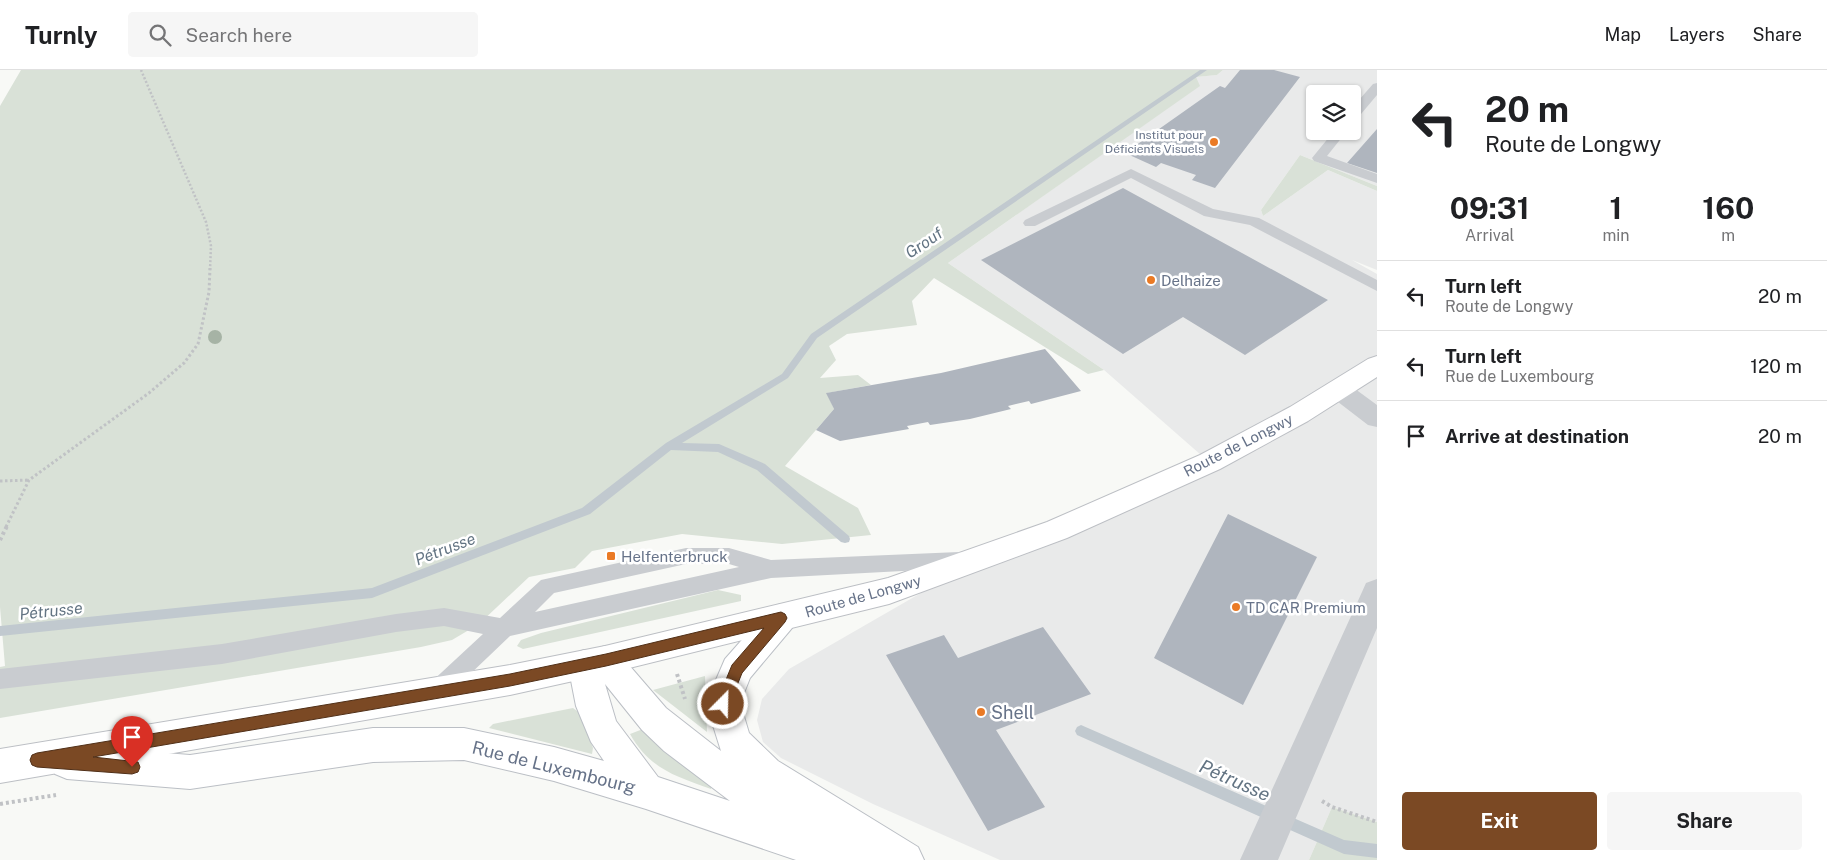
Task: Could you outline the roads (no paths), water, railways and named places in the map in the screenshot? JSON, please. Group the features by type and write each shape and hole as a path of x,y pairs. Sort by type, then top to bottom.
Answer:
{"main road":[{"name":"Route de Longwy","path":"0,766 435,693 595,663 889,591 1058,530 1210,462 1299,414 1377,365"},
{"path":"781,618 737,669 723,704 734,742 764,772 905,860"},
{"path":"595,663 593,706 603,731 646,791"},
{"path":"595,663 676,739 754,797 886,860"},
{"name":"Rue de Luxembourg","path":"37,760 190,772 373,745 464,744 554,764 646,791 851,860"}],"street":[{"path":"1338,389 1377,418"},
{"path":"1261,855 1377,592"}],"lane":[{"path":"1361,106 1377,87"},
{"path":"1334,140 1319,158 1377,179"},
{"path":"1030,223 1131,172 1209,214 1254,221 1377,286"},
{"path":"435,693 548,586 686,556 729,556 772,569"},
{"path":"0,679 222,654 386,625 444,617 503,628 772,569 980,559"}],"waterway":[{"name":"Grouf","path":"669,446 785,376 814,336 1204,70"},
{"name":"Pétrusse","path":"0,631 372,593 586,511 669,446"},
{"name":"Pétrusse","path":"669,446 719,448 761,467 845,539"},
{"name":"Pétrusse","path":"1081,731 1344,847 1377,851"}],"place":[{"name":"Institut pour Déficients Visuels","path":"1214,142"},
{"name":"Delhaize","path":"1151,280"},
{"name":"Helfenterbruck","path":"611,556"},
{"name":"TD CAR Premium","path":"1236,607"},
{"name":"Shell","path":"981,712"}]}
